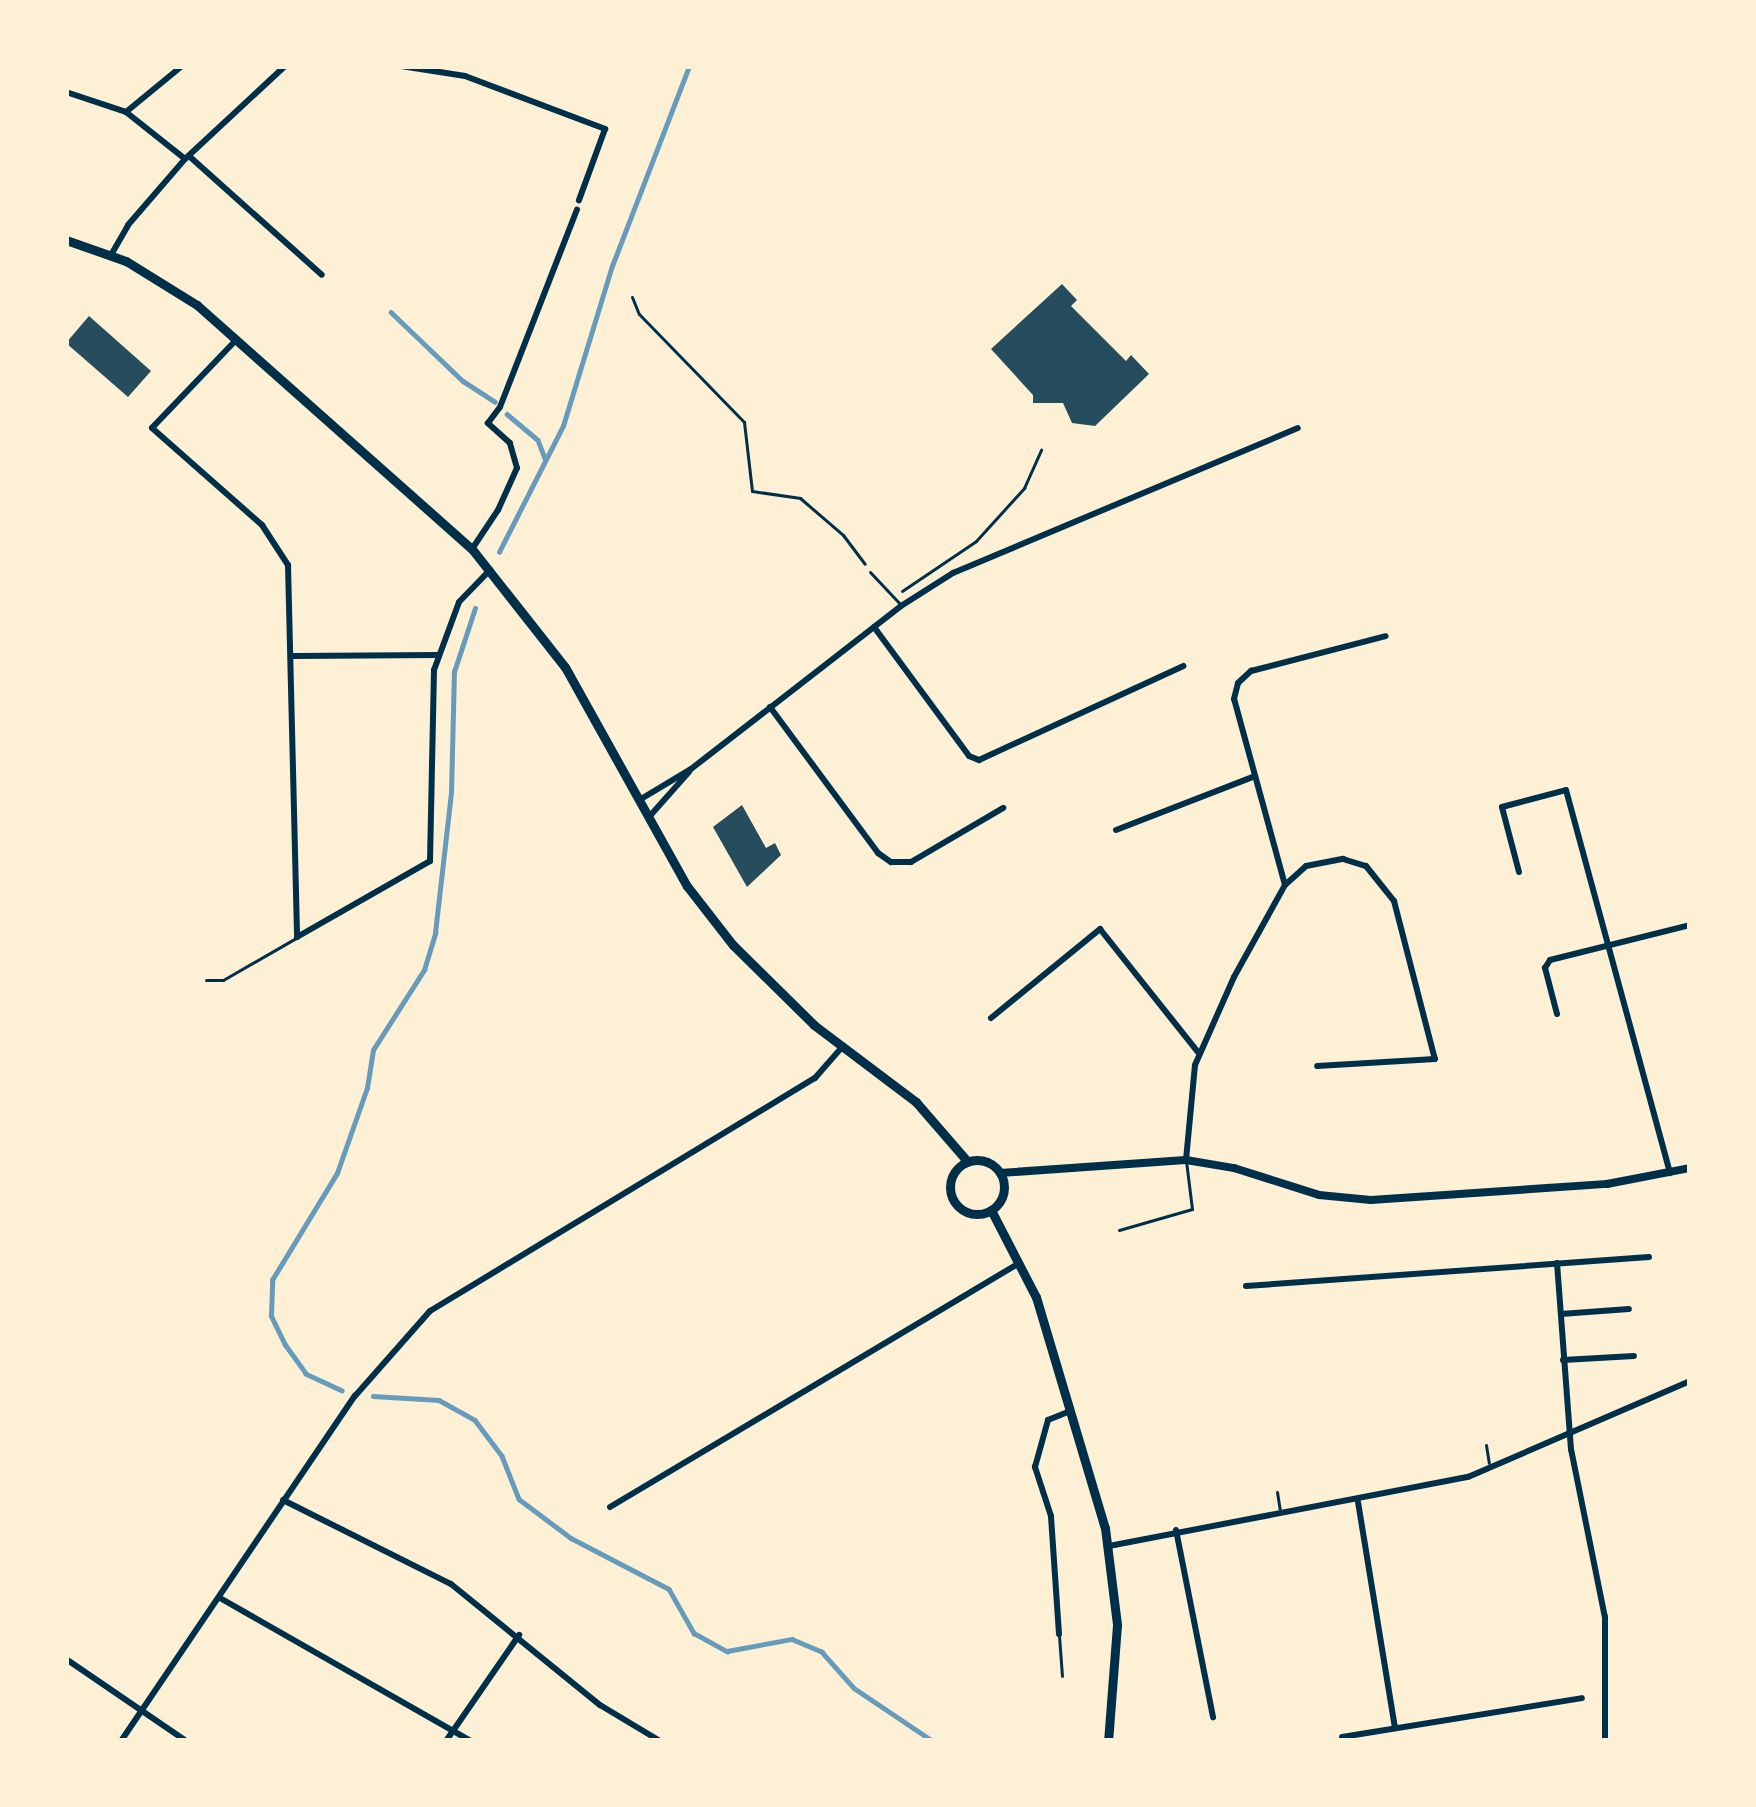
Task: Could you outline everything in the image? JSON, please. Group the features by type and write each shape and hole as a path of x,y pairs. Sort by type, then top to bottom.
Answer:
{"main road":[{"path":"66,240 112,255 176,290 472,549 565,667 687,886 733,945 789,1003 916,1102 968,1162"},
{"path":"968,1162 986,1162 1000,1173 1003,1193 991,1210 970,1213 953,1199 952,1177 968,1162"},
{"path":"991,1210 1022,1261 1109,1546 1117,1648 1108,1741"}],"street":[{"path":"126,112 182,66"},
{"path":"112,255 128,224 187,158 284,66"},
{"path":"401,66 465,76 605,129 579,200"},
{"path":"66,92 126,112 187,158 322,275"},
{"path":"472,549 498,510 517,468 510,443 488,423 500,407 577,210"},
{"path":"237,339 152,428 280,546 292,577 297,938 430,861 431,712 438,655 463,595 490,569"},
{"path":"640,800 691,769 901,606 953,573 1298,428"},
{"path":"874,627 969,756 979,760 1183,666"},
{"path":"1285,885 1234,699 1238,682 1251,671 1386,636"},
{"path":"294,656 438,655"},
{"path":"770,707 878,853 891,862 911,862 1003,808"},
{"path":"650,817 691,769"},
{"path":"1116,830 1255,776"},
{"path":"1519,872 1502,807 1567,790 1670,1173"},
{"path":"1186,1160 1198,1052 1285,885 1306,866 1343,859 1366,866 1385,884 1435,1060 1317,1066"},
{"path":"1557,1014 1545,963 1690,925"},
{"path":"991,1018 1100,929 1198,1052"},
{"path":"121,1741 389,1351 430,1311 815,1078 843,1046"},
{"path":"1000,1173 1186,1160 1234,1168 1319,1195 1371,1201 1607,1184 1690,1168"},
{"path":"1246,1286 1649,1257"},
{"path":"610,1507 1022,1261"},
{"path":"1557,1263 1571,1437 1605,1617 1605,1741"},
{"path":"1560,1314 1629,1309"},
{"path":"1563,1360 1634,1356"},
{"path":"1109,1546 1176,1530 1358,1502 1490,1471 1690,1381"},
{"path":"1059,1634 1051,1516 1035,1467 1048,1420 1070,1411"},
{"path":"283,1499 451,1583 600,1705 660,1741"},
{"path":"1358,1502 1395,1728"},
{"path":"1176,1530 1213,1717"},
{"path":"220,1598 448,1737 471,1741"},
{"path":"448,1737 519,1635"},
{"path":"66,1659 186,1741"},
{"path":"1342,1737 1582,1698"}],"lane":[{"path":"870,572 901,606"},
{"path":"206,980 223,980 297,938"},
{"path":"1119,1230 1192,1209 1186,1160"},
{"path":"1486,1445 1490,1471"},
{"path":"1277,1492 1280,1514"},
{"path":"1059,1634 1062,1676"}],"path":[{"path":"632,297 639,315 744,422 752,491 800,498 843,535 870,572"},
{"path":"893,596 976,541 1024,488 1041,450"}],"building":[{"path":"1062,284 1077,300 1071,306 1126,361 1131,355 1149,374 1095,426 1072,423 1063,403 1033,403 1033,395 991,349"},
{"path":"89,316 151,371 128,397 66,343"},
{"path":"742,805 766,848 775,843 781,855 747,887 713,827"}],"waterway":[{"path":"499,552 563,426 612,266 689,66"},
{"path":"391,312 463,381 495,402"},
{"path":"507,414 538,440 545,458"},
{"path":"342,1391 306,1374 285,1345 271,1316 272,1280 337,1173 367,1088 373,1050 424,970 435,933 451,793 454,672 475,608"},
{"path":"373,1396 439,1400 475,1420 502,1456 519,1499 571,1538 669,1589 694,1633 727,1651 792,1639 822,1652 854,1688 933,1741"}]}
